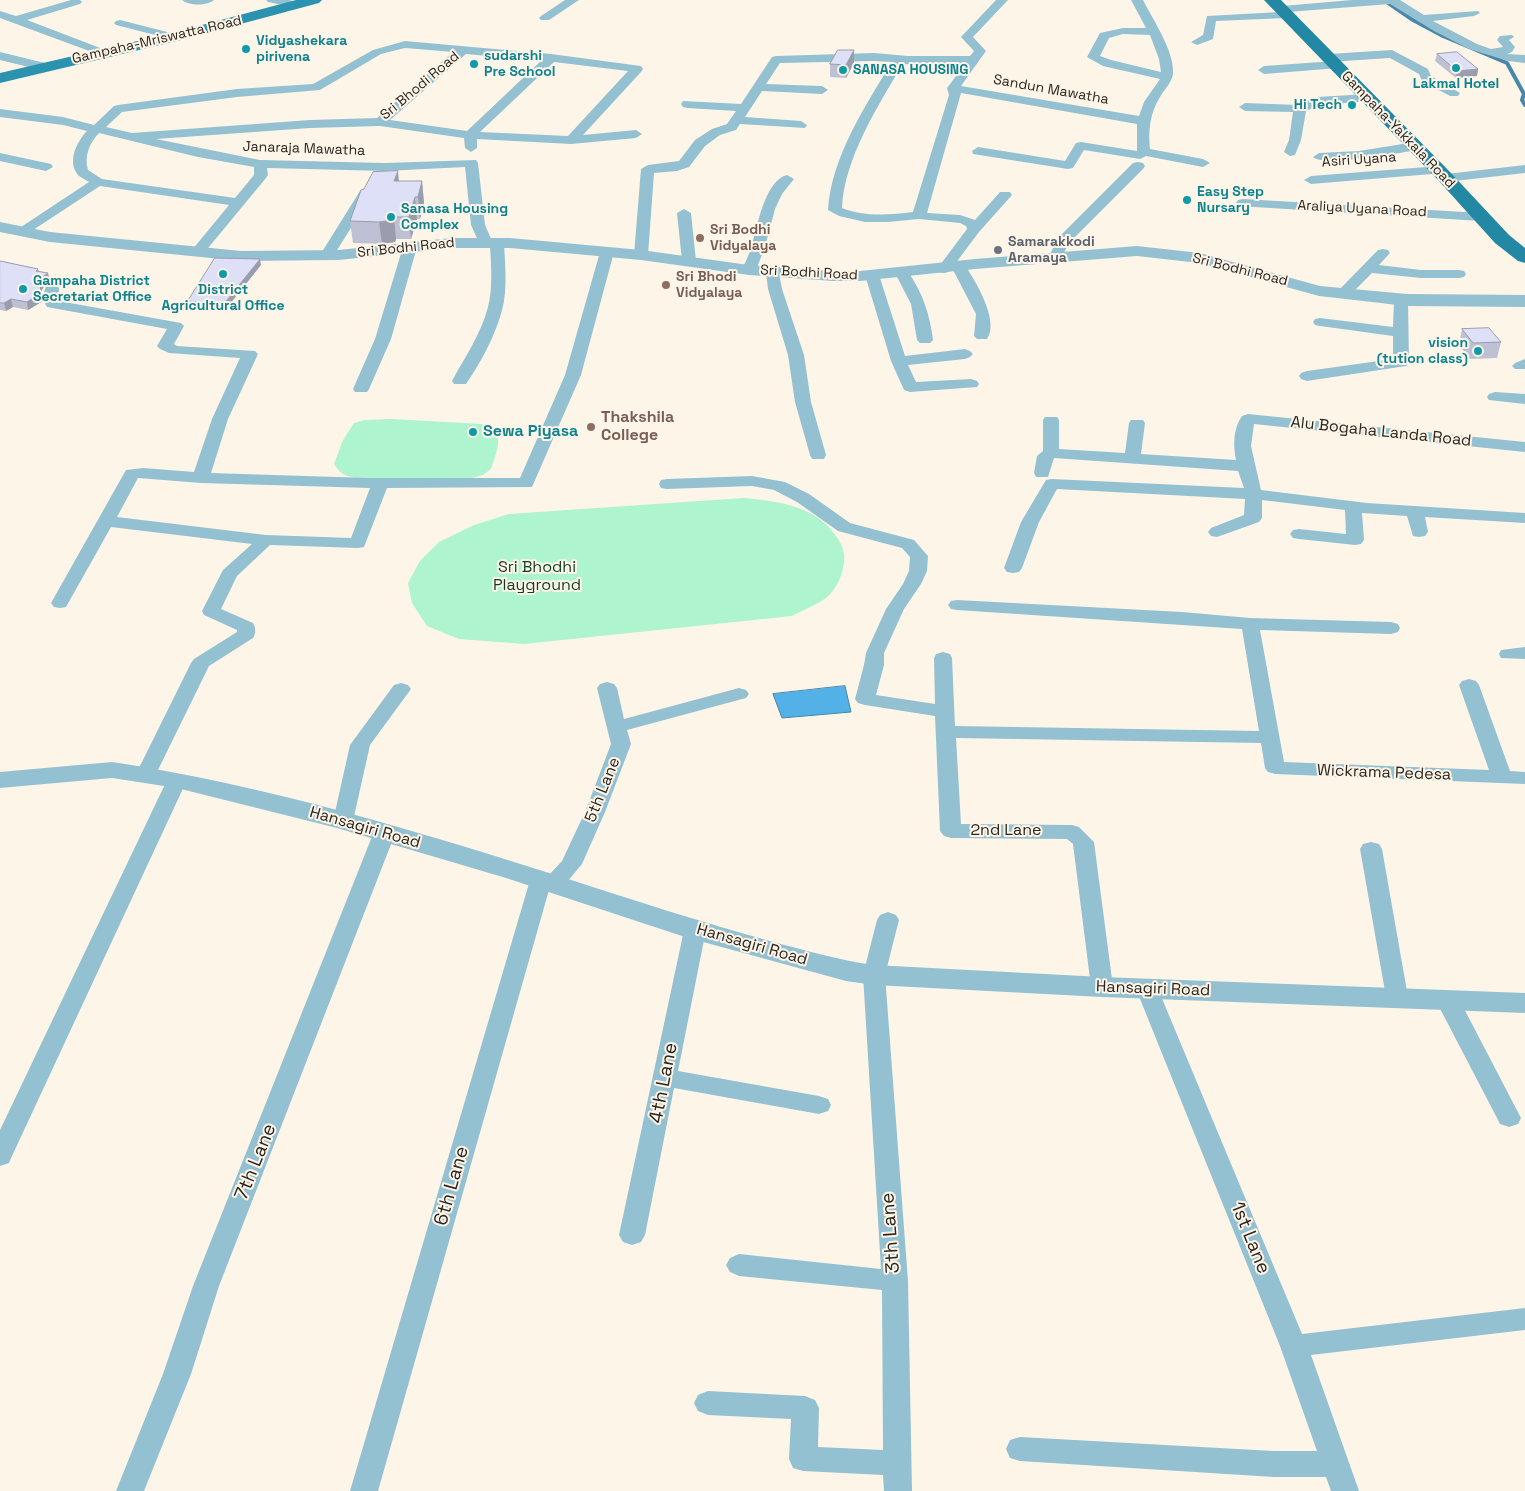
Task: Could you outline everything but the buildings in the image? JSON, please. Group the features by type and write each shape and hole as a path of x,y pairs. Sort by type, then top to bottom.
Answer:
{"highway":[{"name":"Gampaha-Yakkala Road","path":"1281,8 1442,174 1502,239 1525,257"}],"main road":[{"name":"Gampaha-Mriswatta Road","path":"0,78 176,37 314,0"}],"street":[{"path":"188,0 208,0"},
{"path":"272,0 297,5"},
{"path":"545,18 573,0"},
{"path":"919,215 955,95 954,88 980,51 967,37 1002,0"},
{"path":"1137,0 1167,67 1167,77 1146,107 1142,136 1144,152"},
{"path":"1197,42 1209,37 1211,18 1281,8 1392,0 1474,48 1500,58 1525,59"},
{"path":"16,20 76,2"},
{"path":"1422,19 1474,13"},
{"path":"0,14 104,53"},
{"path":"120,23 176,37"},
{"path":"1152,32 1123,31 1104,35 1092,57 1107,63 1167,77"},
{"path":"1490,54 1508,50 1509,47 1503,40 1508,37"},
{"name":"Sri Bhodi Road","path":"98,182 82,172 79,162 84,144 89,136 118,109 242,92 316,87 377,52 405,44 464,50"},
{"path":"464,50 551,58 637,69 571,140"},
{"name":"Sri Bhodi Road","path":"133,137 310,124 380,122 464,50"},
{"path":"1264,70 1386,54 1396,56 1424,72 1426,78 1454,93"},
{"path":"0,56 45,67"},
{"path":"641,255 648,170 678,167 684,164 700,143 716,132 732,127 776,60 857,57 908,60 974,60"},
{"path":"460,382 487,329 495,308 498,285 491,243 478,225 470,135 551,58"},
{"path":"908,60 898,62 862,121 836,191 835,210 846,216 902,218 919,215 924,217 970,220 974,224 974,229"},
{"path":"758,87 822,90"},
{"name":"Sandun Mawatha","path":"954,88 1144,121"},
{"path":"1245,107 1300,109 1317,102 1368,98"},
{"path":"687,104 745,108"},
{"path":"1290,152 1295,140 1300,109"},
{"name":"Janaraja Mawatha","path":"0,113 63,121 206,154 260,164 385,167 471,163"},
{"path":"737,120 801,125"},
{"path":"380,122 470,135 544,140 571,140 636,134"},
{"path":"978,152 1068,165 1081,146 1140,155 1144,152 1203,163"},
{"path":"1320,157 1359,155 1415,146"},
{"path":"0,157 46,167"},
{"path":"199,250 261,175 260,164"},
{"path":"1055,258 1063,241 1138,166"},
{"path":"327,256 373,182 385,167"},
{"name":"Asiri Uyana","path":"1311,180 1525,169"},
{"path":"749,270 759,244 767,206 776,190 786,179"},
{"path":"22,231 98,182 238,202"},
{"path":"982,336 983,314 951,268 974,229 1005,195"},
{"name":"Araliya Uyana Road","path":"1243,203 1481,217"},
{"path":"684,213 689,262"},
{"name":"Sri Bodhi Road","path":"0,227 98,242 199,250 241,256 327,256 451,243 491,243 641,255 749,270 833,276 902,273 1136,251 1200,258 1319,290 1401,299 1525,301"},
{"path":"361,389 383,339 410,247"},
{"path":"60,603 132,474 380,483 526,484 573,375 607,252"},
{"path":"1344,293 1383,253"},
{"path":"1368,268 1421,274 1459,274"},
{"path":"773,272 775,289 796,355 803,402 818,455"},
{"path":"902,273 916,294 924,322 925,340"},
{"path":"872,275 899,361 910,387 971,384"},
{"path":"52,288 52,304 176,326 165,346 174,350 250,354 220,418 201,478"},
{"path":"1307,376 1401,363 1401,299"},
{"path":"1320,322 1401,333"},
{"path":"899,361 965,354"},
{"path":"1495,397 1525,399"},
{"name":"Alu Bogaha Landa Road","path":"1245,466 1242,429 1248,419 1525,447"},
{"path":"1051,420 1051,453"},
{"path":"1132,459 1137,422"},
{"path":"1042,473 1045,456 1051,453 1245,466 1254,494 1253,518 1217,532"},
{"path":"667,484 752,481 779,486 803,498 844,527 908,544 920,556 918,571 885,628 876,653 865,699 944,711"},
{"path":"105,521 266,540 358,543 380,483"},
{"path":"1013,568 1030,522 1052,484 1254,494 1415,512 1525,518"},
{"path":"1299,534 1355,540 1353,506"},
{"path":"1415,512 1419,532"},
{"path":"146,774 201,663 246,634 246,627 211,611 229,574 266,540"},
{"path":"957,605 1143,615 1250,624 1391,628"},
{"path":"945,732 1270,737 1250,624"},
{"name":"2nd Lane","path":"943,658 951,831 1072,832 1083,842 1102,987"},
{"path":"1469,686 1502,777"},
{"name":"5th Lane","path":"547,882 571,864 595,812 621,744 607,688"},
{"path":"343,821 360,746 401,689"},
{"path":"616,727 739,694"},
{"name":"Wickrama Pedesa","path":"1270,737 1275,768 1525,778"},
{"name":"Hansagiri Road","path":"0,780 91,770 112,770 177,780 343,821 547,882 694,930 846,971 874,975 1102,987 1525,1003"},
{"path":"0,1156 177,780"},
{"name":"7th Lane","path":"130,1491 177,1374 206,1286 384,834"},
{"path":"1371,849 1397,997"},
{"name":"6th Lane","path":"364,1491 547,882"},
{"name":"3th Lane","path":"888,920 874,975 895,1281 898,1491"},
{"name":"4th Lane","path":"632,1235 694,930"},
{"name":"1st Lane","path":"1147,989 1294,1346 1345,1491"},
{"path":"1448,999 1509,1118"},
{"path":"665,1077 819,1105"},
{"path":"739,1266 895,1281"},
{"path":"1294,1346 1525,1319"},
{"path":"708,1404 805,1408 803,1459 898,1463"},
{"path":"1020,1449 1274,1464 1335,1464"}],"green space":[{"path":"392,419 482,424 490,427 495,432 498,442 491,469 483,475 468,479 423,480 355,478 340,472 334,464 343,440 354,423 365,420"},
{"name":"Sri Bhodhi Playground","path":"743,498 770,501 796,507 820,519 830,528 842,546 844,561 837,584 826,598 792,616 524,644 459,639 427,626 412,603 408,583 420,561 439,542 474,525 509,514"}],"water":[{"path":"845,686 851,712 782,718 773,694"}],"waterway":[{"path":"1384,0 1413,20 1443,36 1507,63 1524,94 1522,100 1525,105"}],"place":[{"name":"Vidyashekara pirivena","path":"246,49"},
{"name":"sudarshi Pre School","path":"474,64"},
{"name":"Lakmal Hotel","path":"1456,68"},
{"name":"SANASA HOUSING","path":"843,70"},
{"name":"Hi Tech","path":"1352,105"},
{"name":"Easy Step Nursary","path":"1187,200"},
{"name":"Sanasa Housing Complex","path":"391,217"},
{"name":"Sri Bodhi Vidyalaya","path":"700,238"},
{"name":"Samarakkodi Aramaya","path":"998,250"},
{"name":"District Agricultural Office","path":"223,274"},
{"name":"Sri Bhodi Vidyalaya","path":"666,285"},
{"name":"Gampaha District Secretariat Office","path":"23,289"},
{"name":"vision (tution class)","path":"1478,351"},
{"name":"Thakshila College","path":"591,427"},
{"name":"Sewa Piyasa","path":"473,432"}]}
